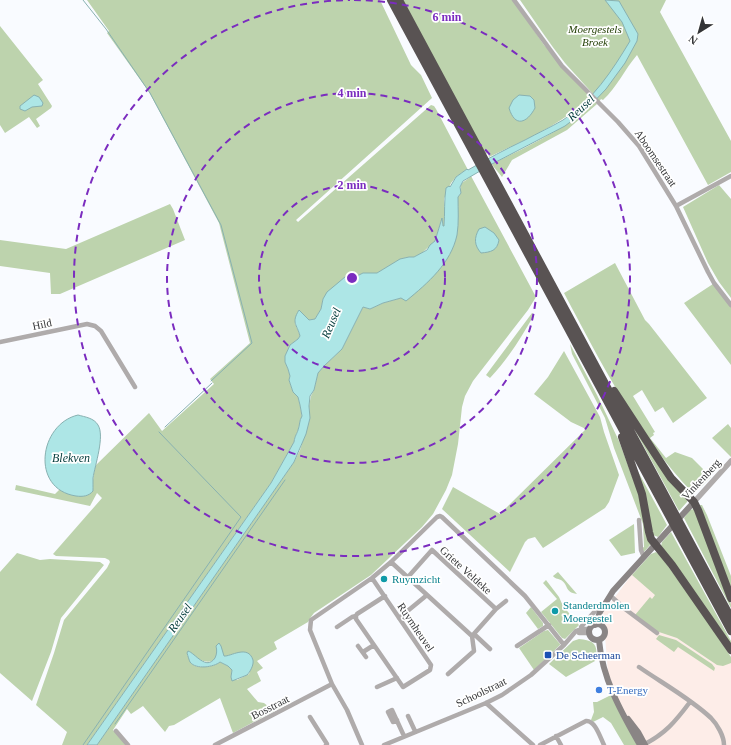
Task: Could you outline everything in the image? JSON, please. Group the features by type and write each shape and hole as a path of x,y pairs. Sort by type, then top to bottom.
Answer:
{"highway":[{"path":"391,0 587,350 731,618"},
{"path":"399,0 481,160"},
{"path":"486,169 610,406 731,631"},
{"path":"587,350 671,478 694,502 731,598"},
{"path":"610,406 642,494 649,532 655,545 672,565 731,650"}],"main road":[{"name":"Vinkenberg","path":"655,545 694,502"},
{"path":"594,628 604,628 605,633 603,638 597,640 591,637 594,628 604,607 614,591 655,545"},
{"path":"597,640 607,679 623,716 643,745"}],"street":[{"name":"Aboomsestraat","path":"514,0 562,66 618,122 639,146 676,206 714,283 731,305"},
{"path":"676,206 731,176"},
{"name":"Hild","path":"0,342 87,324 95,326 101,331 135,387"},
{"name":"Vinkenberg","path":"694,502 731,461"},
{"path":"362,745 332,684 310,630 311,620 372,578 440,516 512,583 532,604 564,645"},
{"path":"639,520 641,550 644,557"},
{"name":"Griete Veldeke","path":"408,577 432,550 496,609"},
{"path":"391,562 490,649"},
{"name":"Ruymheuvel","path":"372,578 431,668 403,687 397,678"},
{"path":"399,618 427,595"},
{"path":"337,628 384,596"},
{"path":"613,598 657,633"},
{"name":"Griete Veldeke","path":"473,635 496,609 500,608 506,601"},
{"name":"Schoolstraat","path":"384,745 486,703 511,690 531,675 564,645 576,631 581,631 583,624 596,610"},
{"path":"356,616 356,619 397,678 377,687"},
{"path":"517,646 549,626"},
{"path":"581,631 594,628"},
{"path":"448,674 474,651 473,635"},
{"path":"362,652 374,645"},
{"path":"358,646 366,657"},
{"path":"639,667 690,702 714,721 724,739 724,745"},
{"name":"Bosstraat","path":"215,745 332,684"},
{"path":"643,745 670,727 690,702"},
{"path":"486,703 533,745"},
{"path":"408,716 415,731"},
{"path":"310,717 327,744 326,745"},
{"path":"397,720 404,736"},
{"path":"540,745 589,720 604,745"},
{"path":"116,731 128,745"},
{"path":"556,736 561,745"}],"shaded area":[{"path":"633,573 731,661 731,745 643,745 609,684 603,613"}],"green space":[{"path":"87,0 380,0 411,65 421,75 432,98 296,220 298,222 431,105 436,109 468,170 467,169 456,177 451,183 444,199 444,226 443,227 443,221 441,221 435,241 422,253 414,257 401,259 377,273 363,273 357,276 350,275 345,277 323,299 321,309 315,319 309,320 299,310 295,324 300,336 290,345 285,356 285,362 290,376 289,380 293,392 298,397 302,417 294,442 271,483 87,745 62,745 67,732 36,705 64,620 107,568 110,562 105,558 56,556 53,554 102,498 97,493 90,506 15,490 16,485 55,494 60,489 68,494 77,496 90,493 93,490 95,466 149,413 162,431 214,384 210,379 250,343 219,223 149,92 107,33 109,31"},
{"path":"402,0 513,0 544,45 590,96 555,124 489,157 488,153 485,154"},
{"name":"Moergestels Broek","path":"520,0 666,0 660,12 731,141 731,172 708,185 637,55 613,89 603,100 601,99 599,102 569,68"},
{"path":"0,26 43,80 38,84 52,106 36,119 40,126 37,128 29,117 5,133 0,125"},
{"path":"595,101 597,104 567,130 512,160 502,177 493,166 492,164 559,129"},
{"path":"471,176 536,297 528,310 473,381 465,396 452,475 433,514 422,527 371,575 314,613 308,622 274,642 277,649 257,661 263,668 257,672 261,681 247,689 258,702 264,703 269,707 279,703 282,707 233,733 220,698 174,725 169,726 165,732 143,706 131,714 127,709 113,730 127,745 97,745 294,462 300,450 310,418 309,406 318,373 342,349 363,307 370,309 383,303 401,298 445,261 450,254 457,230 458,197 461,193 461,184","holes":["216,646 225,657 237,653 248,654 253,661 249,674 237,680 231,677 232,670 228,666 220,662 210,666 201,667 194,665 191,663 187,653 190,652 199,659 209,662 213,661 215,658 217,653"]},
{"path":"719,185 731,199 731,298 719,282 708,263 683,207"},
{"path":"170,204 185,240 60,294 51,294 50,273 0,266 0,240 66,249"},
{"path":"615,263 645,320 707,398 673,423 663,407 655,412 642,390 633,396 655,432 650,438 666,458 675,452 692,458 711,477 695,493 693,493 673,471 638,423 592,346 564,293"},
{"path":"713,284 731,307 731,365 684,303"},
{"path":"532,313 534,315 519,340 503,363 490,378 486,375"},
{"path":"570,344 619,441 639,495 651,544 644,552 642,548 644,547 643,524 614,448 605,418 572,354"},
{"path":"564,351 600,417 619,475 609,502 605,508 543,548 535,537 528,539 510,572 442,509 453,487 500,514 586,429 571,422 534,394 548,377"},
{"path":"631,423 688,498 687,502 679,511"},
{"path":"728,424 731,428 731,457 712,438"},
{"path":"634,464 667,525 658,537 653,535"},
{"path":"700,505 702,505 707,515 731,576 731,591"},
{"path":"694,509 731,604 731,608 684,518 690,510"},
{"path":"634,524 635,553 621,556 609,540"},
{"path":"671,532 731,641 731,646 661,546 662,542"},
{"path":"656,552 660,555 702,613 731,657 731,663 723,666 717,665 677,638 656,631 635,615 650,597 652,599 655,595 632,575 651,554"},
{"path":"17,553 40,560 50,559 100,562 104,565 61,618 51,652 32,701 0,673 0,572"},
{"path":"558,572 577,594 570,592 561,580 553,576"},
{"path":"546,580 559,597 563,606 579,625 565,639 562,638 541,612 557,599 543,583"},
{"path":"531,607 543,623 543,626 538,629 526,613"},
{"path":"548,630 560,645 534,670 519,648 544,631"},
{"path":"659,635 676,640 712,664 715,668 714,671 678,647 674,652 656,639"},
{"path":"579,639 592,642 596,648 595,661 566,677 549,664 573,641"},
{"path":"611,695 637,745 624,745 611,723 603,717 593,722 591,720 594,712 593,702 597,702"}],"water":[{"name":"Reusel","path":"605,0 619,1 638,34 637,41 625,63 606,89 586,110 565,126 463,181 460,187 461,193 458,197 458,230 454,245 450,255 438,272 430,280 406,301 401,298 383,303 370,309 363,307 342,349 318,373 314,390 310,396 310,418 306,434 294,462 97,745 87,745 271,483 294,442 302,416 298,397 293,392 289,380 290,376 285,362 285,356 290,345 300,336 295,323 295,318 299,310 309,320 315,319 321,309 323,299 327,292 345,277 350,275 357,276 363,273 377,273 400,259 414,257 427,250 435,241 442,218 444,226 446,188 449,186 450,187 456,177 467,169 468,170 563,120 593,94 609,74 630,41 622,22"},
{"path":"34,95 39,97 43,103 42,106 32,107 25,111 20,109 20,106"},
{"path":"519,95 530,96 534,100 535,108 525,120 521,121 514,119 509,108 513,100"},
{"path":"485,227 494,233 499,240 495,249 481,253 476,244 476,235 479,229"},
{"name":"Blekven","path":"78,415 94,421 100,430 99,451 93,478 93,491 88,495 81,496 76,496 61,491 51,482 46,470 45,456 48,443 55,430 65,421"},
{"path":"219,643 224,656 239,652 251,655 253,664 247,675 232,681 232,670 220,662 214,665 201,667 193,665 190,662 187,653 188,651 204,662 212,662 217,652 216,646"}],"waterway":[{"path":"83,0 106,29 150,93 221,225 252,343 211,381"},
{"path":"165,427 212,383"},
{"name":"Reusel","path":"83,745 241,517 159,432"},
{"name":"Reusel","path":"115,724 285,480"}],"place":[{"name":"Ruymzicht","path":"384,579"},
{"name":"Standerdmolen Moergestel","path":"555,611"},
{"name":"De Scheerman","path":"548,655"},
{"name":"T-Energy","path":"599,690"}]}
